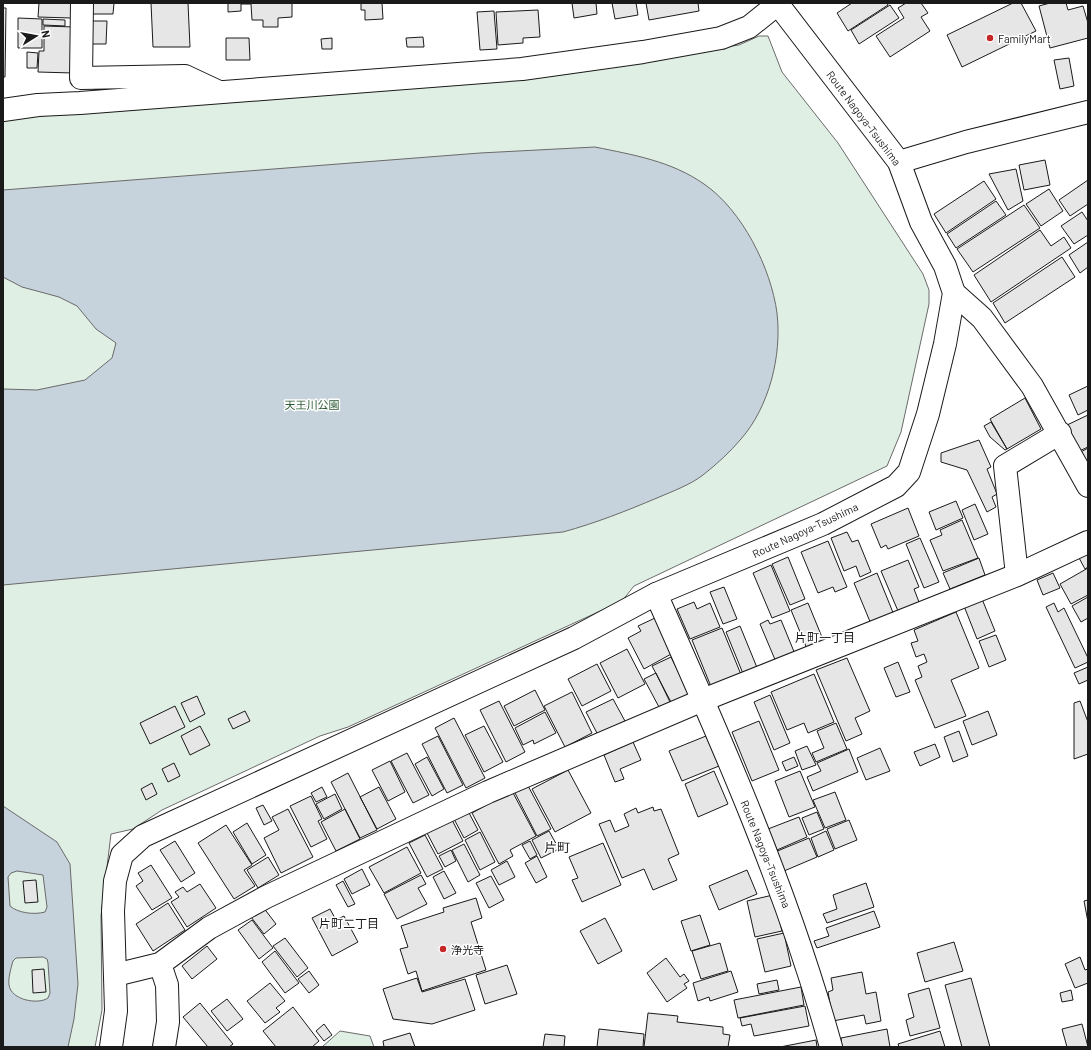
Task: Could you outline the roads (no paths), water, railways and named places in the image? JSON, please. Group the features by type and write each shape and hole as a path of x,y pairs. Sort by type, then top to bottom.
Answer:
{"street":[{"path":"82,3 81,78 185,76 217,92"},
{"path":"3,110 38,105 80,104 522,69 643,52 721,38 749,27 778,3"},
{"name":"Route Nagoya-Tsushima","path":"778,3 899,162 921,222 945,266 954,293 945,344 928,414 909,472 896,486 823,524 656,594 703,700 778,883 812,978 831,1047"},
{"path":"3,96 38,105"},
{"path":"899,162 966,142 1088,112"},
{"path":"954,293 982,318 1032,386 1060,433 1088,486"},
{"path":"1017,576 1005,466 1060,433"},
{"path":"115,975 160,964 209,928 272,894 488,792 703,700 1017,576 1088,542"},
{"path":"112,1047 116,1011 113,911 115,881 122,855 143,836 574,638 656,594"},
{"path":"160,964 168,984 168,1022 164,1047"}],"place":[{"name":"FamilyMart","path":"990,38"},
{"name":"浄光寺","path":"443,949"}],"district":[{"name":"片町一丁目","path":"825,637"},
{"name":"片町","path":"557,847"},
{"name":"片町二丁目","path":"349,923"}],"park label":[{"name":"天王川公園","path":"312,404"}]}
